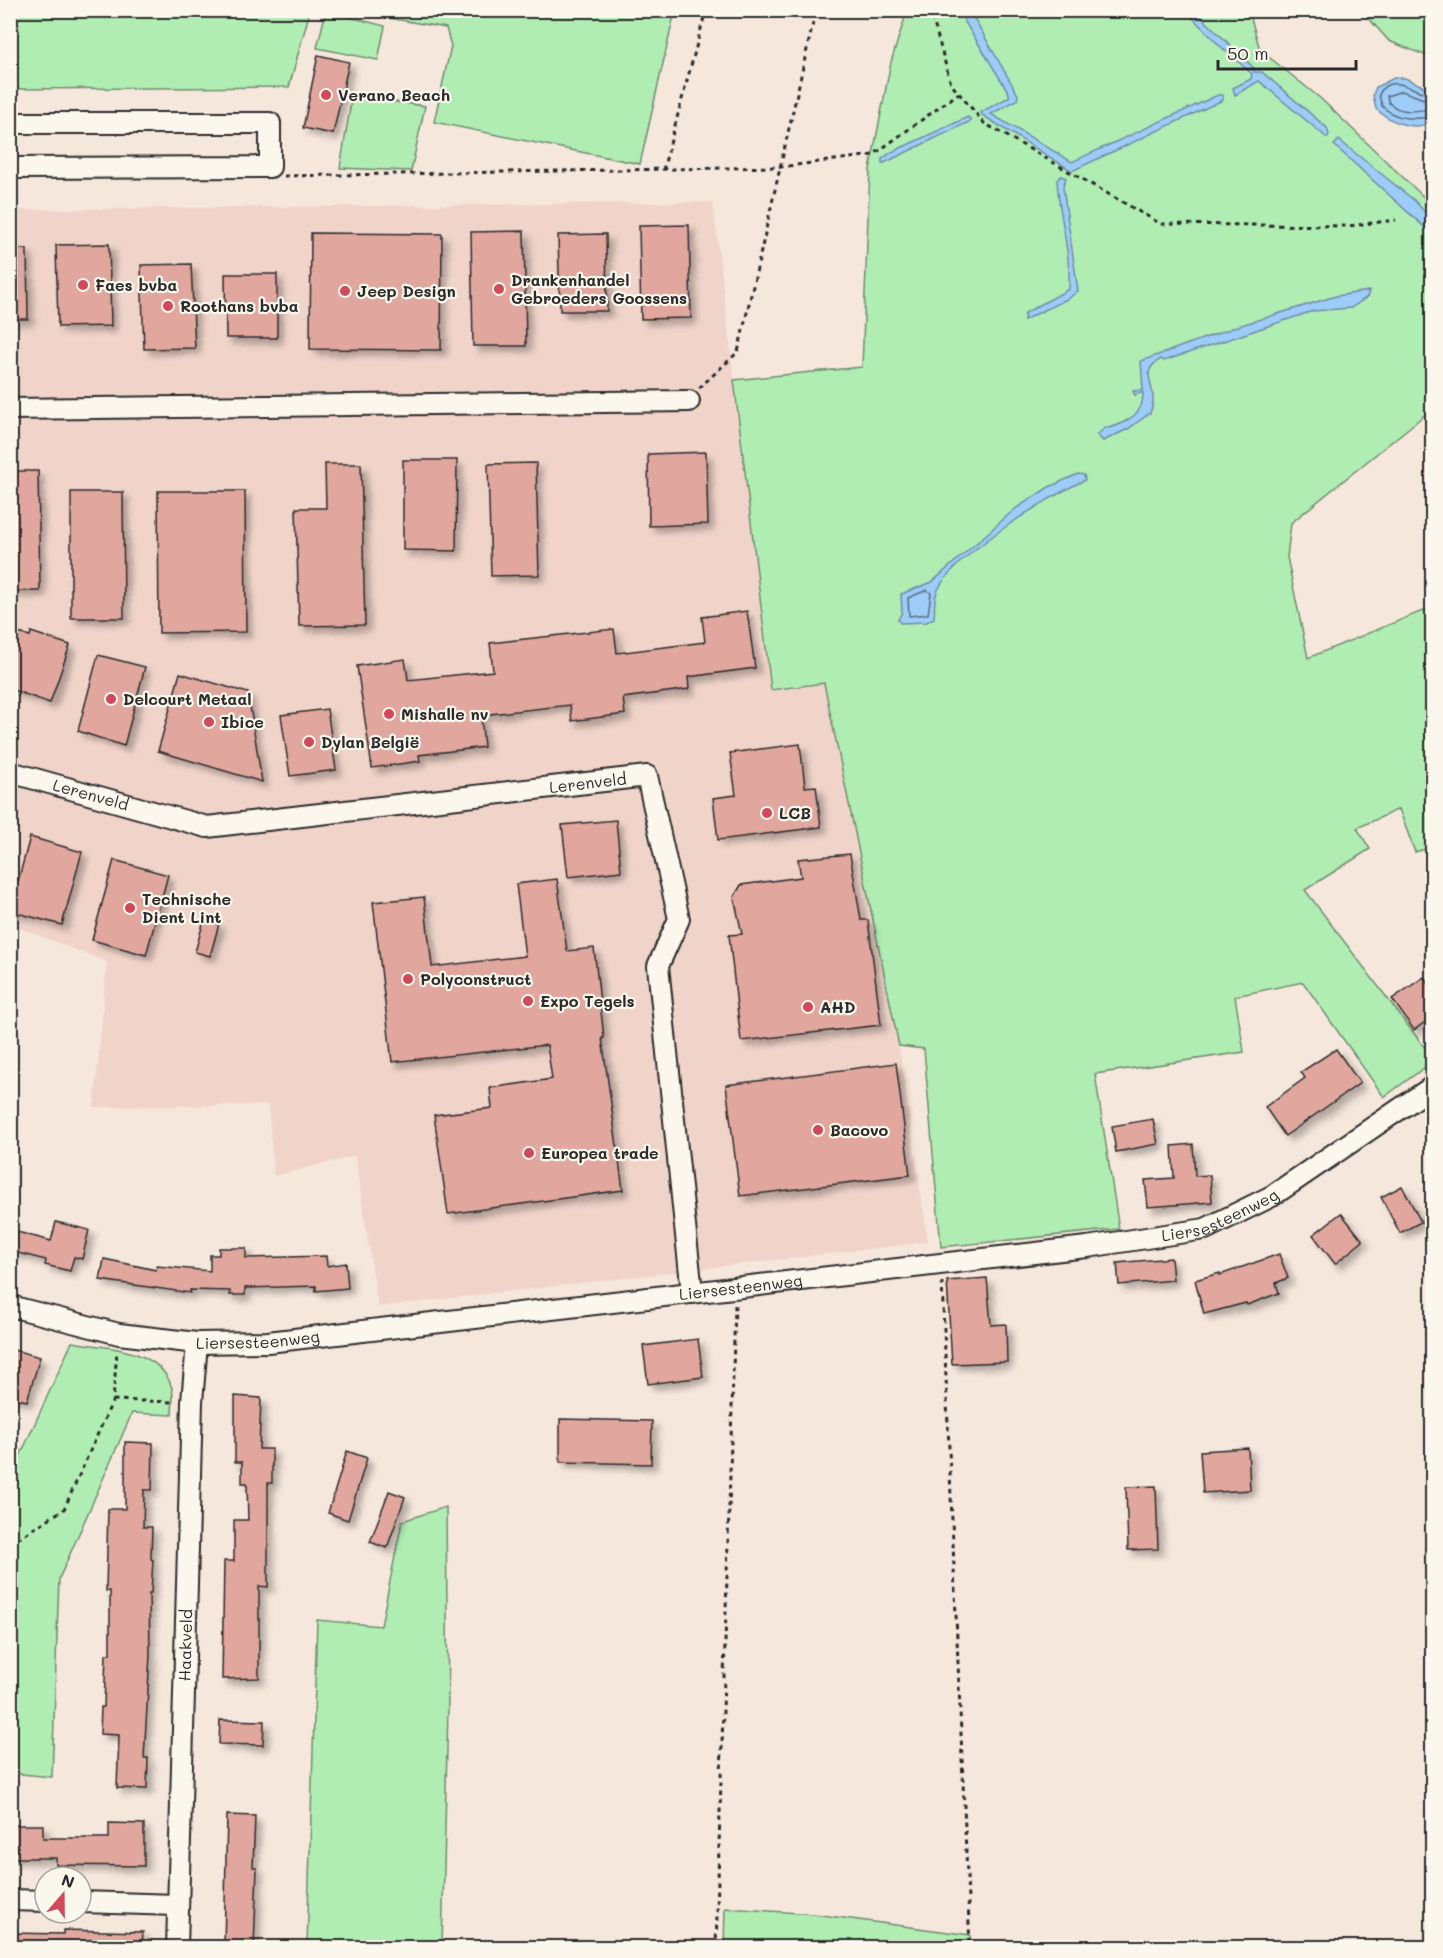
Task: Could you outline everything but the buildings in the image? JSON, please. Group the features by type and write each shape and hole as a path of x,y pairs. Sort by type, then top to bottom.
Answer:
{"street":[{"path":"10,123 270,123 270,167 10,168"},
{"path":"10,409 689,401"},
{"name":"Lerenveld","path":"10,772 207,827 647,776 679,919 658,966 692,1293"},
{"name":"Liersesteenweg","path":"10,1306 119,1334 197,1343 268,1342 941,1262 1087,1247 1204,1228 1272,1196 1432,1087"},
{"name":"Haakveld","path":"177,1947 192,1402 197,1343"},
{"path":"10,1900 33,1901"},
{"path":"93,1902 177,1905"}],"path":[{"path":"663,170 706,10"},
{"path":"689,401 709,377 738,352 816,10"},
{"path":"939,10 933,20 951,84 984,123 1161,224 1348,226 1396,220"},
{"path":"270,167 286,177 781,167 873,155 960,93"},
{"path":"941,1262 970,1947"},
{"path":"716,1947 736,1308 731,1288"},
{"path":"10,1544 64,1509 112,1400 119,1334"},
{"path":"112,1400 192,1402"}],"shaded area":[{"path":"713,202 771,689 824,683 899,1046 928,1242 378,1307 355,1156 274,1176 268,1105 94,1107 107,962 11,925 10,210"}],"green space":[{"path":"10,11 310,11 289,87 11,89"},
{"path":"326,11 385,26 378,60 317,48"},
{"path":"349,11 675,11 640,164 434,122 451,46 446,28"},
{"path":"907,11 1249,11 1260,50 1320,98 1432,205 1432,409 1291,523 1287,557 1308,658 1432,607 1432,847 1415,852 1399,809 1357,828 1370,849 1305,890 1432,1057 1432,1062 1384,1097 1303,982 1235,996 1244,1052 1095,1074 1119,1229 941,1247 924,1049 899,1046 824,683 771,690 734,380 862,367 870,169 891,62"},
{"path":"1362,11 1432,11 1432,58 1389,41"},
{"path":"352,96 425,106 411,171 340,168"},
{"path":"72,1342 115,1348 144,1357 156,1364 166,1374 172,1388 173,1402 172,1415 132,1413 59,1579 52,1777 11,1773 11,1476"},
{"path":"446,1507 448,1709 442,1947 307,1947 317,1620 381,1626 402,1521"},
{"path":"725,1908 814,1914 970,1935 971,1947 724,1947"}],"water":[{"path":"958,11 970,11 1018,95 1017,100 991,114 1072,162 1218,95 1223,95 1223,100 1072,171 982,115 981,112 1009,97 1009,93"},
{"path":"1186,11 1195,11 1254,68 1254,72 1262,72 1327,128 1329,135 1327,138 1259,81 1235,95 1233,88 1251,79 1252,74 1219,45"},
{"path":"1394,78 1405,78 1432,90 1432,121 1410,126 1388,118 1376,109 1373,95 1376,87"},
{"path":"968,117 971,121 882,164 882,159 892,152"},
{"path":"1339,140 1415,201 1432,220 1432,234 1334,145"},
{"path":"1061,176 1066,178 1063,187 1078,291 1069,298 1024,320 1025,313 1069,289 1068,262 1057,180"},
{"path":"1369,291 1367,297 1351,308 1313,311 1164,361 1161,359 1149,371 1153,398 1150,413 1128,429 1103,441 1097,435 1105,428 1125,422 1138,412 1143,392 1135,395 1133,391 1143,390 1141,361 1238,326 1336,296"},
{"path":"1078,474 1084,475 1085,480 1001,530 959,564 944,580 936,595 934,618 927,622 900,623 898,620 902,612 901,594 932,582 1015,509 1049,487"}],"place":[{"name":"Verano Beach","path":"326,95"},
{"name":"Faes bvba","path":"83,285"},
{"name":"Drankenhandel Gebroeders Goossens","path":"499,289"},
{"name":"Jeep Design","path":"345,291"},
{"name":"Roothans bvba","path":"168,306"},
{"name":"Delcourt Metaal","path":"111,699"},
{"name":"Mishalle nv","path":"389,714"},
{"name":"Ibice","path":"209,722"},
{"name":"Dylan België","path":"309,742"},
{"name":"LCB","path":"767,813"},
{"name":"Technische Dient Lint","path":"130,908"},
{"name":"Polyconstruct","path":"408,979"},
{"name":"Expo Tegels","path":"528,1001"},
{"name":"AHD","path":"808,1007"},
{"name":"Bacovo","path":"818,1130"},
{"name":"Europea trade","path":"529,1153"}]}
